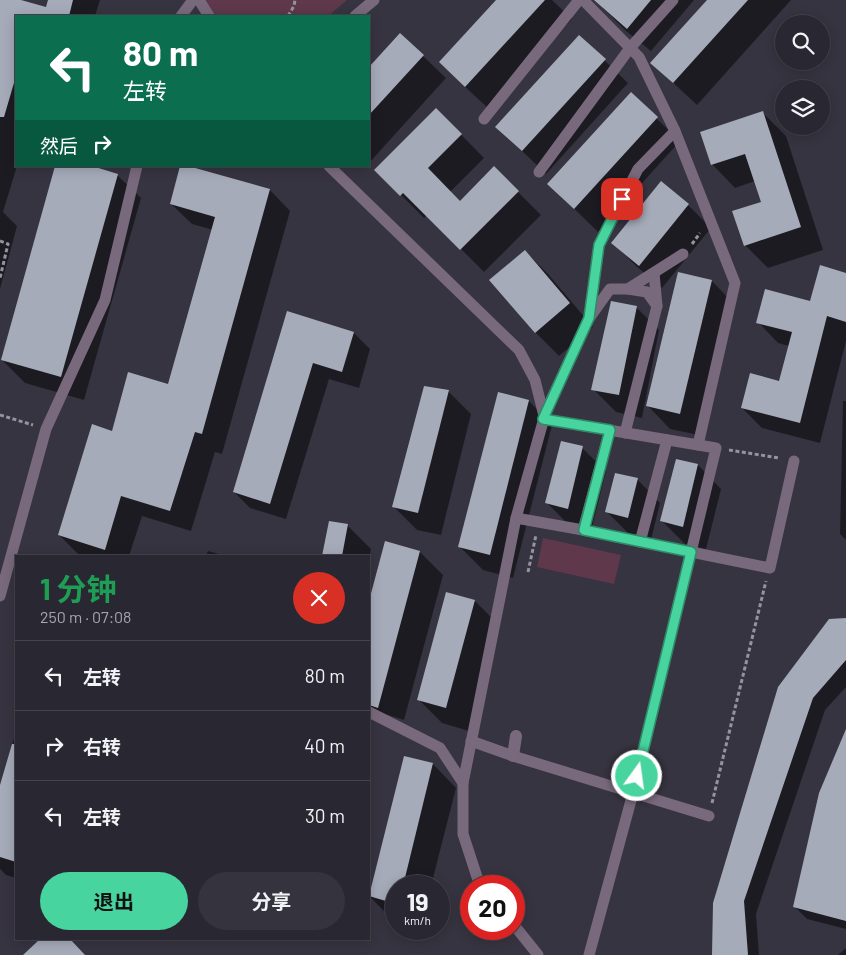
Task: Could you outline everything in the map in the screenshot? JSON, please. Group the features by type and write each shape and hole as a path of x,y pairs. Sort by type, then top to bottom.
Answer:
{"street":[{"path":"513,756 516,736"}],"lane":[{"path":"182,15 193,0"},
{"path":"199,0 208,15"},
{"path":"356,15 374,0"},
{"path":"484,119 579,0"},
{"path":"583,0 639,57 675,131 735,283 698,445"},
{"path":"539,172 630,48 673,0"},
{"path":"589,318 599,245 638,169 675,131"},
{"path":"0,596 46,429 105,300 137,167"},
{"path":"330,167 519,350 535,380 544,418"},
{"path":"628,289 683,254"},
{"path":"625,433 657,306 654,273"},
{"path":"476,875 463,834 463,782 516,518 544,418 589,318 610,289 647,292 657,306"},
{"path":"544,418 716,448 633,793 589,955"},
{"path":"584,530 610,430"},
{"path":"640,542 667,440"},
{"path":"516,518 770,568 794,461"},
{"path":"370,713 440,748 463,782"},
{"path":"471,741 513,756 709,816"},
{"path":"525,939 538,955"}],"path":[{"path":"289,15 295,0"},
{"path":"0,241 8,244 0,278"},
{"path":"0,415 46,429"},
{"path":"716,448 794,461"},
{"path":"528,572 538,522"},
{"path":"709,816 770,568"}],"shaded area":[{"path":"198,0 347,0 329,15 207,15"},
{"path":"543,538 621,555 614,584 537,567"}],"building":[{"path":"0,0 21,0 46,7 48,0 73,0 69,15 15,15 15,79 4,117 0,117"},
{"path":"496,0 545,0 465,87 439,62"},
{"path":"594,0 651,0 627,29"},
{"path":"707,0 748,0 673,83 650,63"},
{"path":"400,33 424,55 370,114 370,66"},
{"path":"579,35 606,59 522,151 495,127"},
{"path":"631,92 658,117 574,209 547,184"},
{"path":"436,108 462,134 428,168 460,201 494,166 519,191 460,250 403,193 400,196 374,170"},
{"path":"763,111 801,227 744,246 732,211 761,202 745,154 711,165 700,132"},
{"path":"55,167 95,167 118,174 61,377 1,360"},
{"path":"180,167 192,167 270,189 202,434 195,432 170,511 121,496 105,550 58,535 92,424 112,431 128,372 168,384 215,217 170,204"},
{"path":"661,181 689,204 639,266 611,243"},
{"path":"525,250 570,303 535,333 489,280"},
{"path":"820,265 846,273 846,322 827,316 800,423 741,408 750,373 779,381 792,332 756,323 765,289 810,301"},
{"path":"678,272 712,280 680,414 646,406"},
{"path":"611,301 637,306 619,395 591,390"},
{"path":"287,311 354,332 342,372 313,363 270,504 233,492"},
{"path":"424,386 449,390 418,513 392,507"},
{"path":"498,392 529,400 490,555 458,547"},
{"path":"561,441 583,446 568,509 545,503"},
{"path":"676,459 698,464 683,527 660,521"},
{"path":"615,473 638,478 628,518 605,512"},
{"path":"329,521 348,524 342,555 322,555"},
{"path":"385,541 420,551 378,708 370,705 370,597"},
{"path":"446,592 475,600 446,708 417,700"},
{"path":"846,618 846,660 813,698 744,901 748,955 712,955 713,903 778,687 829,619"},
{"path":"846,729 846,921 793,907 819,793"},
{"path":"12,744 15,744 15,862 0,857 0,785"},
{"path":"404,756 433,763 406,875 385,875 385,901 370,896"},
{"path":"39,940 71,940 85,955 23,955"}],"route":[{"path":"622,199 599,245 589,318 543,419 610,430 584,530 691,552 637,776"}]}
